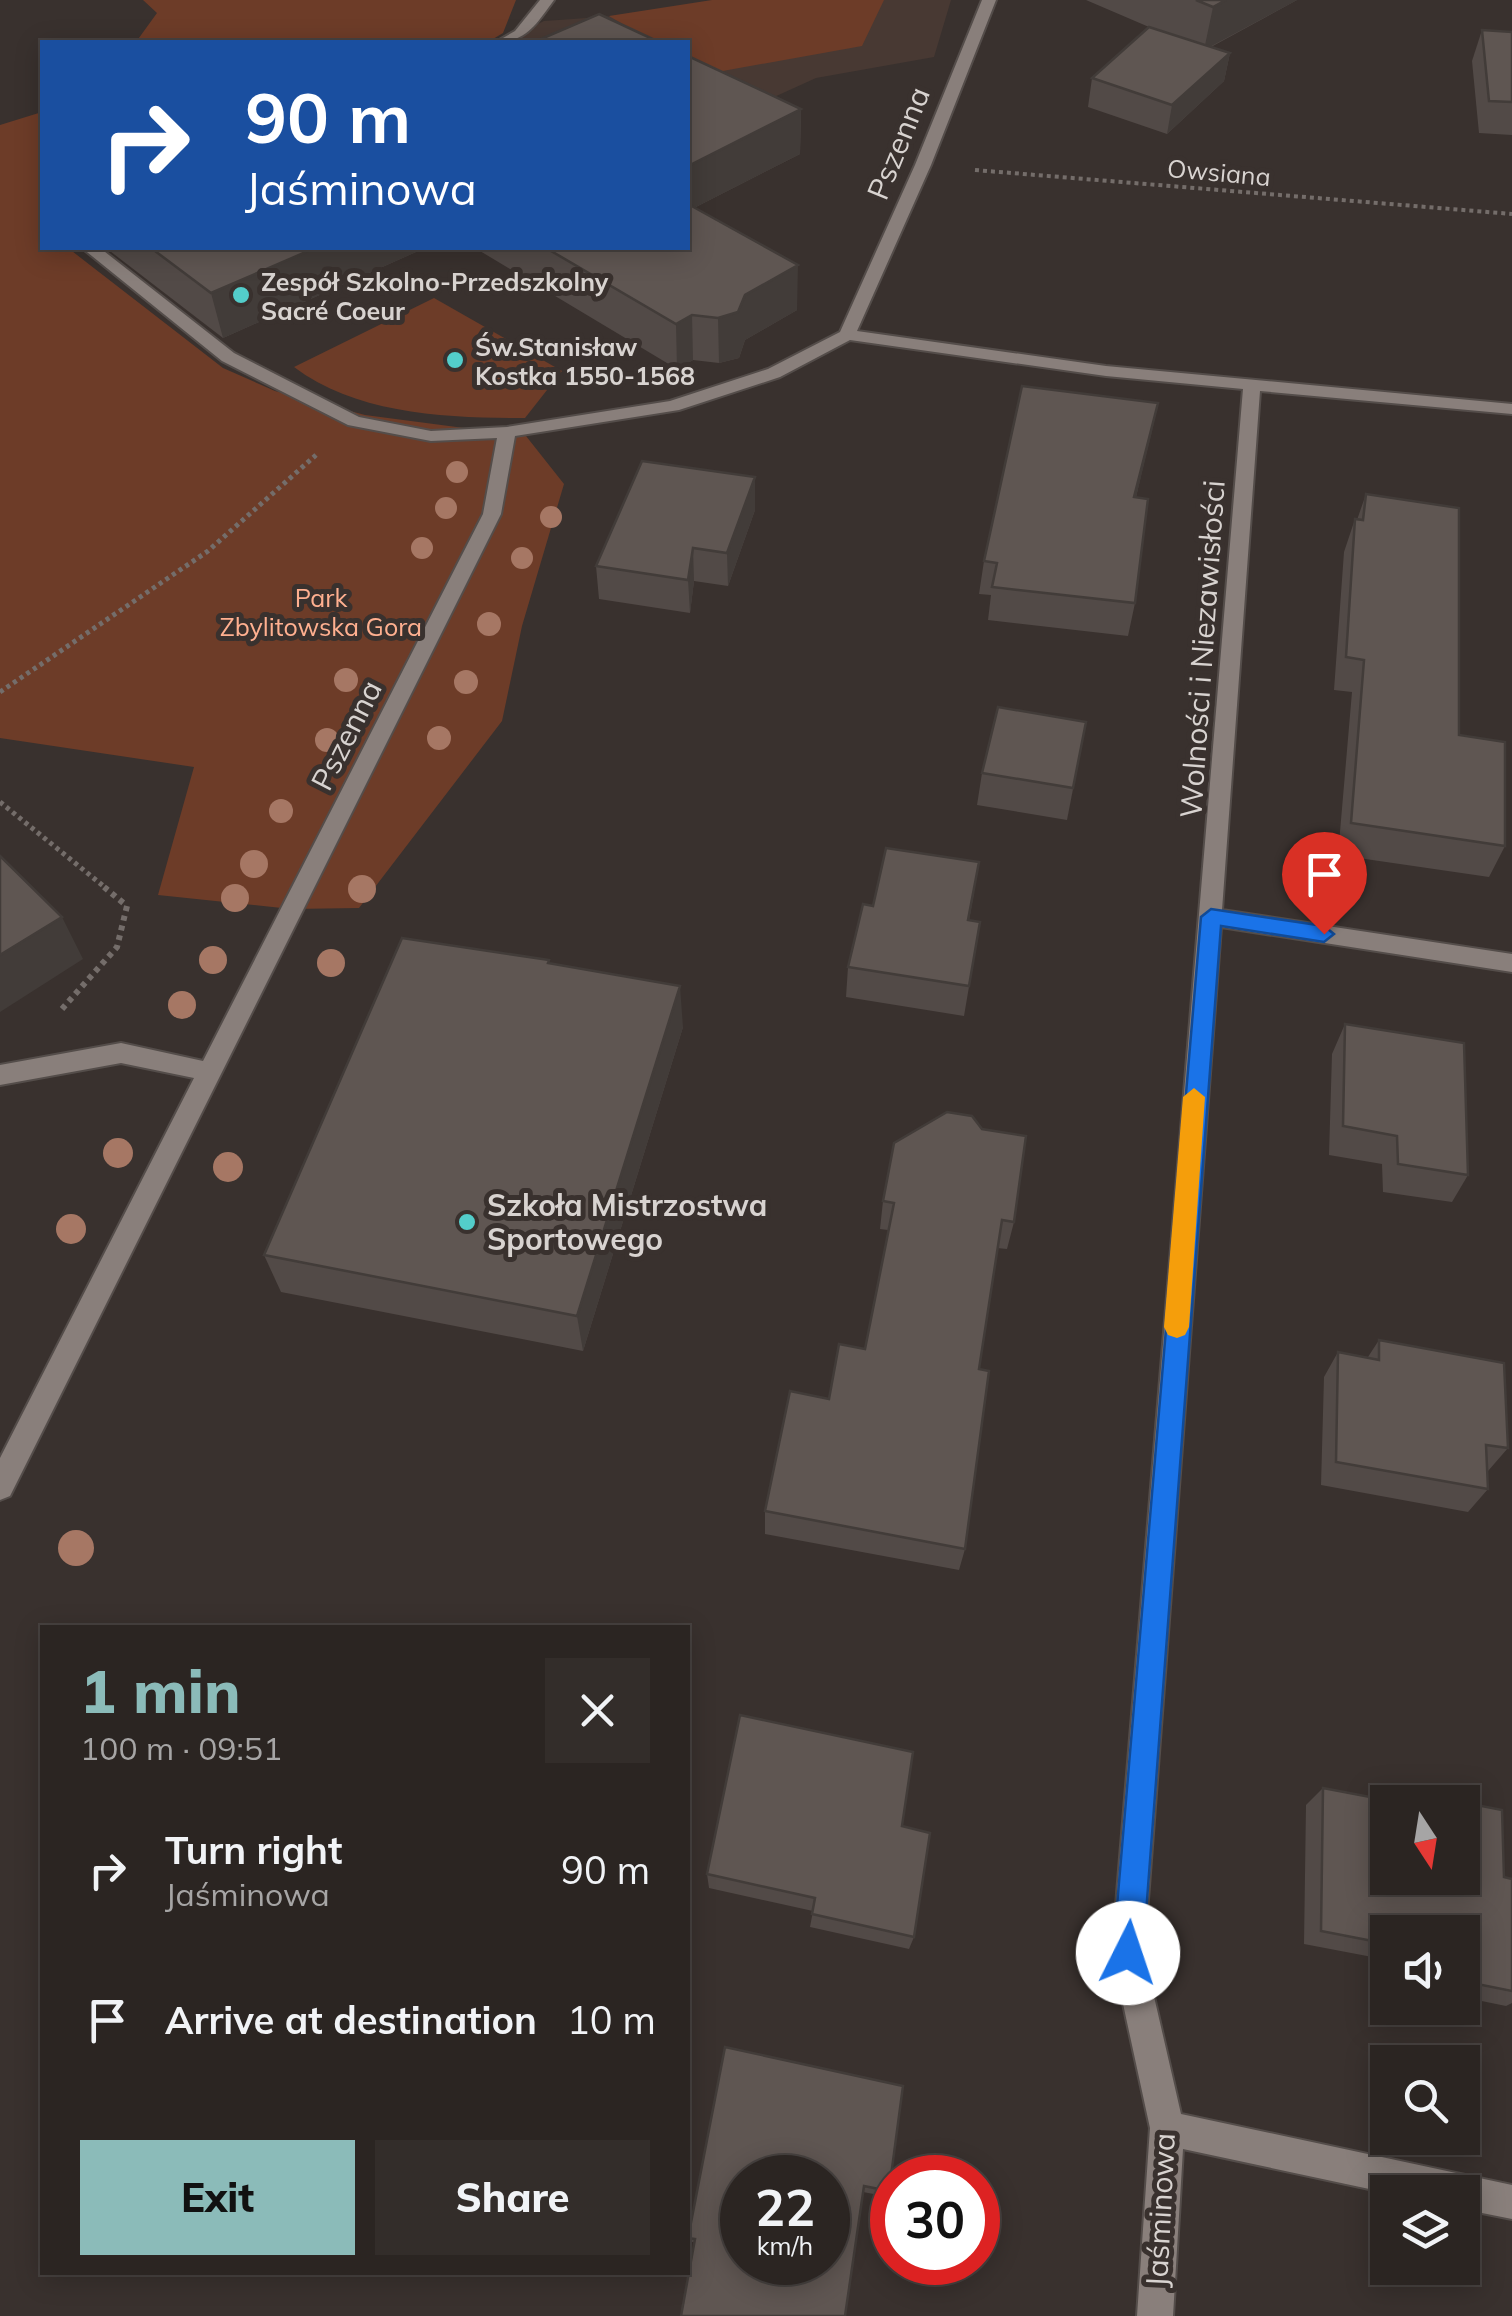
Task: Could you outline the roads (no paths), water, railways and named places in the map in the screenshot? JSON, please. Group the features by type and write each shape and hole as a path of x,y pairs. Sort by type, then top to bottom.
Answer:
{"street":[{"path":"507,40 520,34 547,0"},
{"name":"Pszenna","path":"847,335 989,0"},
{"path":"93,250 228,357 354,420 431,436 508,432 673,406 774,373 847,335 1106,371 1512,410"},
{"name":"Wolności i Niezawisłości","path":"1211,917 1252,386"},
{"name":"Pszenna","path":"0,1487 492,514 508,432"},
{"path":"1211,917 1512,963"},
{"name":"Jaśminowa","path":"1155,2316 1166,2128 1128,1953 1211,917"},
{"path":"0,1075 122,1053 210,1072"},
{"path":"1166,2128 1512,2202"}],"place":[{"name":"Zespół Szkolno-Przedszkolny Sacré Coeur","path":"241,295"},
{"name":"Św.Stanisław Kostka 1550-1568","path":"455,360"},
{"name":"Szkoła Mistrzostwa Sportowego","path":"467,1222"}],"park label":[{"name":"Park Zbylitowska Gora","path":"321,612"}]}
